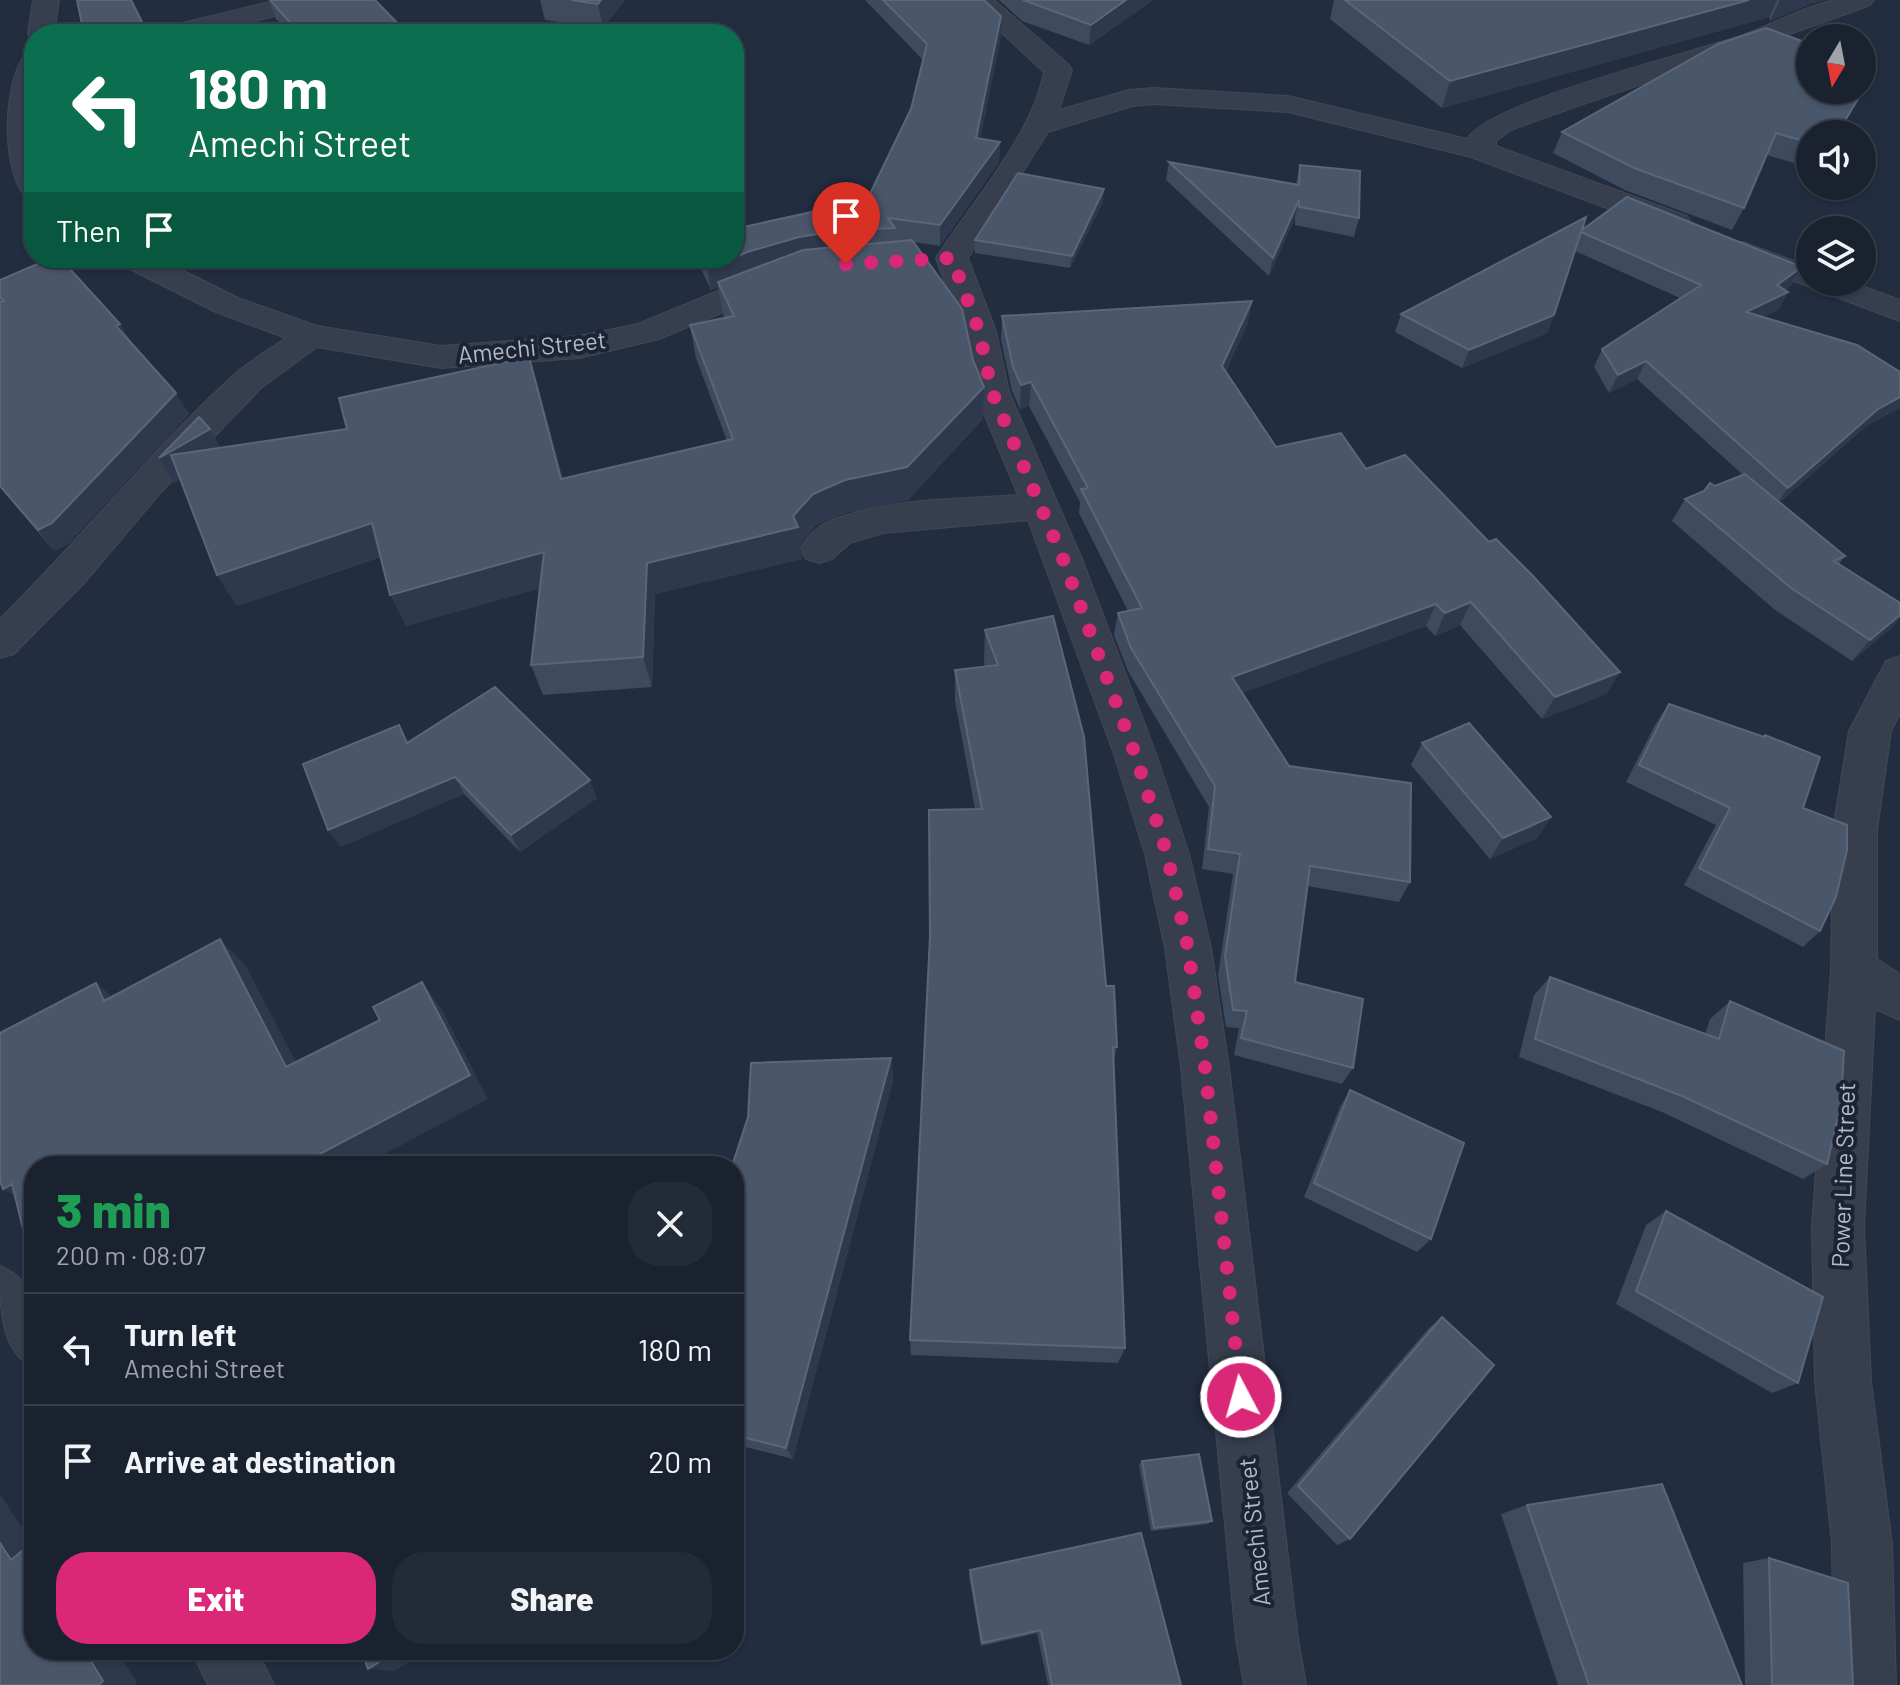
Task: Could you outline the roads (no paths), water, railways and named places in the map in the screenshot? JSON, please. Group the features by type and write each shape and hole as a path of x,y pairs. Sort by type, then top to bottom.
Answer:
{"street":[{"path":"44,24 46,0"},
{"path":"212,24 310,0"},
{"path":"1481,151 1482,138 1501,124 1626,78 1749,42 1861,0"},
{"path":"994,4 1058,70 1059,80 1037,126"},
{"path":"1037,126 1129,98 1154,96 1288,104 1481,151 1709,236 1796,272"},
{"name":"Amechi Street","path":"1037,126 939,259 979,331 992,392 1063,559 1135,754 1167,854 1188,948 1207,1081 1262,1595 1275,1685"},
{"path":"24,142 24,163"},
{"name":"Amechi Street","path":"153,268 227,305 311,336 441,357 579,347 647,332 762,283 802,271"},
{"path":"1859,296 1900,311"},
{"path":"0,643 71,572 148,483 249,380 311,336"},
{"path":"819,549 837,533 883,520 1039,506"},
{"name":"Power Line Street","path":"1865,1685 1862,1544 1843,1382 1838,1226 1854,970 1855,830 1870,731 1900,672"},
{"path":"1854,970 1900,999"},
{"path":"0,1293 24,1328"},
{"path":"228,1660 243,1685"}]}
